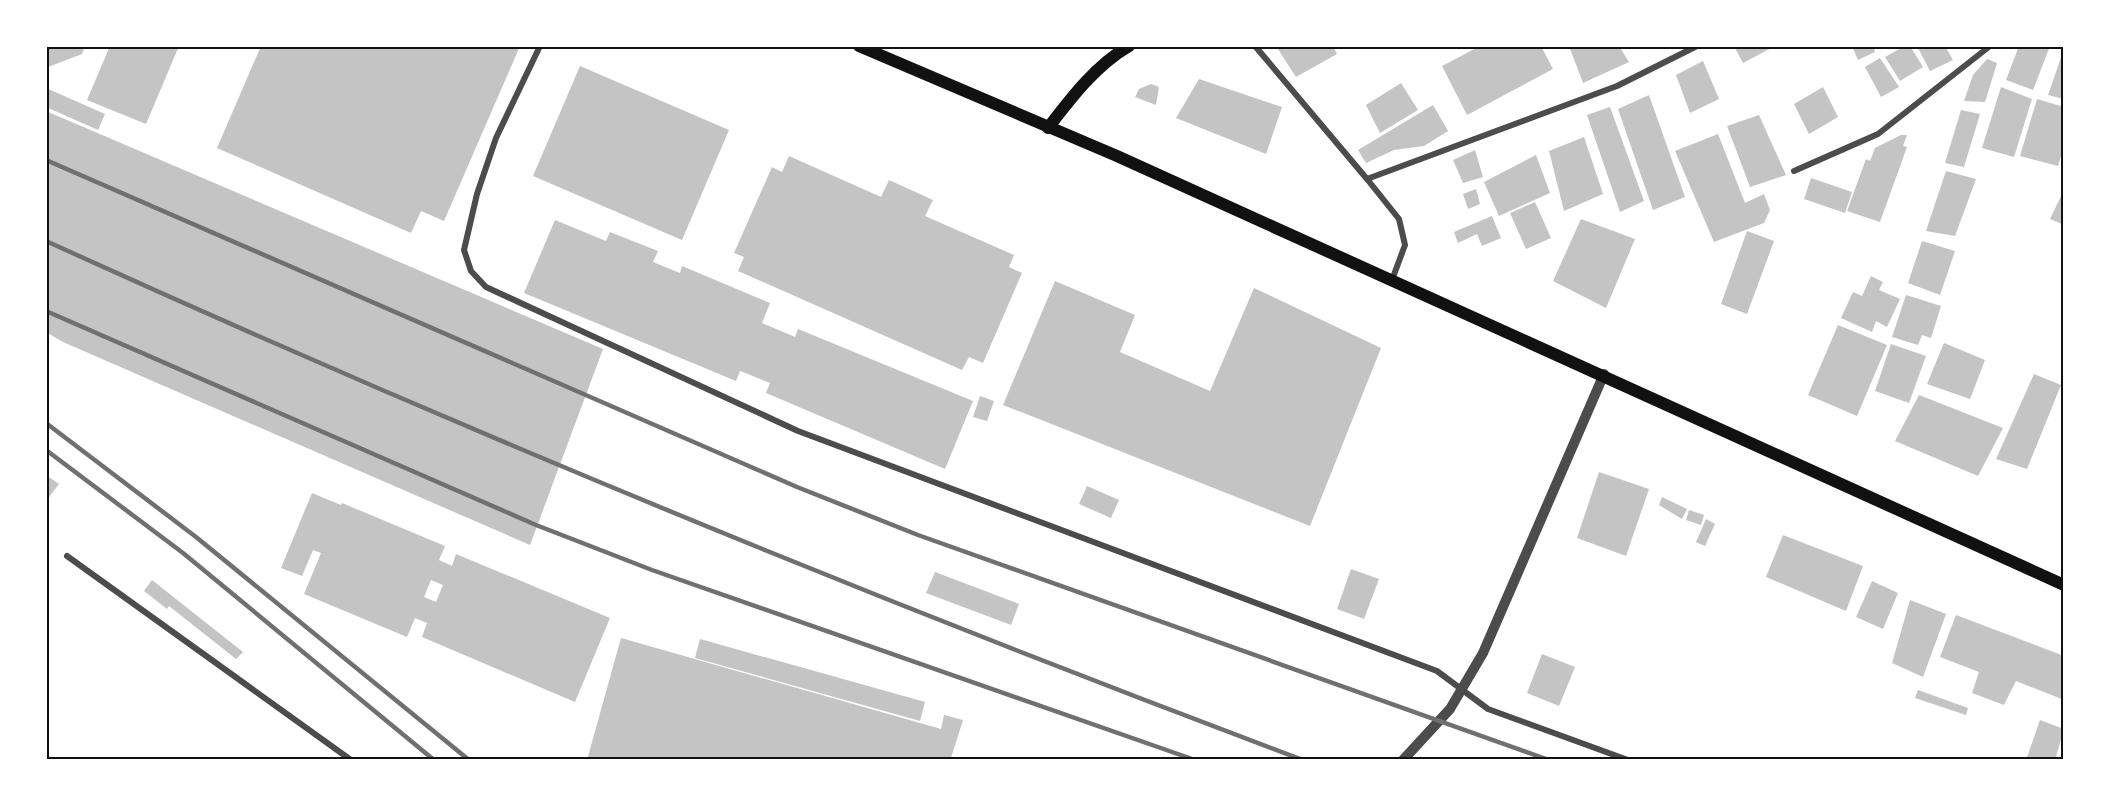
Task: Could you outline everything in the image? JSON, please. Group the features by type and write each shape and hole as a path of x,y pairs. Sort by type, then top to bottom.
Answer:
{"main road":[{"path":"859,46 1117,156 1604,374 2064,585"},
{"path":"1048,128 1072,97 1112,56 1129,46"}],"street":[{"path":"540,46 496,138 477,194 464,250 471,270 486,287 798,431 1437,670 1488,709 1628,759"},
{"path":"1255,46 1399,219 1405,245 1392,280"},
{"path":"1367,179 1617,86 1697,46"},
{"path":"1794,171 1878,134 1990,46"},
{"path":"1403,759 1450,709 1483,653 1604,374"},
{"path":"67,556 351,759"}],"building":[{"path":"46,46 85,46 82,54 48,67"},
{"path":"110,46 179,46 146,124 87,100"},
{"path":"261,46 520,46 444,221 421,211 411,233 217,148"},
{"path":"1276,46 1333,46 1337,54 1296,77"},
{"path":"1480,46 1541,46 1553,69 1467,115 1442,66"},
{"path":"1569,46 1619,46 1629,62 1583,83"},
{"path":"1734,46 1775,46 1743,63"},
{"path":"1852,46 1873,46 1875,52 1858,60"},
{"path":"1905,46 1910,46 1923,67 1900,81 1885,57"},
{"path":"1917,46 1945,46 1953,60 1930,71"},
{"path":"2019,46 2050,46 2033,90 2006,80"},
{"path":"2064,49 2064,99 2048,95"},
{"path":"1880,58 1899,87 1881,97 1865,67"},
{"path":"1987,59 1997,63 1985,102 1964,101 1973,75"},
{"path":"1703,61 1719,99 1690,113 1676,75"},
{"path":"580,66 729,130 682,240 533,176"},
{"path":"1199,79 1282,107 1266,154 1176,118"},
{"path":"1401,83 1418,110 1380,133 1366,105"},
{"path":"1151,84 1159,87 1156,105 1135,97 1139,89"},
{"path":"1823,87 1838,117 1809,134 1794,104"},
{"path":"2001,87 2032,99 2014,157 1982,148"},
{"path":"46,88 105,114 98,130 46,107"},
{"path":"1649,95 1685,197 1653,210 1618,109"},
{"path":"2037,99 2064,107 2064,147 2058,166 2020,156"},
{"path":"1433,105 1448,131 1424,146 1394,150 1366,163 1358,150"},
{"path":"1610,107 1644,201 1620,212 1587,115"},
{"path":"1961,110 1980,114 1964,167 1945,163"},
{"path":"46,111 603,349 530,545 63,342 46,332"},
{"path":"1759,115 1786,175 1750,187 1727,126"},
{"path":"1718,134 1745,203 1764,194 1770,210 1764,223 1714,242 1675,151"},
{"path":"1901,135 1907,135 1903,146 1907,147 1880,222 1847,211 1866,159 1870,161 1875,148"},
{"path":"1584,137 1603,194 1564,211 1549,151"},
{"path":"1475,150 1483,177 1463,183 1453,160"},
{"path":"1536,155 1550,193 1499,216 1484,182"},
{"path":"789,156 881,197 889,180 933,200 925,216 1014,255 1009,267 1022,273 983,363 969,357 962,370 738,271 744,257 734,253 772,167 782,172"},
{"path":"1946,171 1976,179 1955,236 1926,231"},
{"path":"1811,178 1852,192 1845,213 1804,199"},
{"path":"1476,189 1480,204 1468,209 1463,194"},
{"path":"2064,190 2064,225 2050,219"},
{"path":"1535,202 1551,238 1526,249 1510,213"},
{"path":"1492,216 1501,238 1482,246 1477,234 1458,243 1454,232"},
{"path":"1581,219 1635,239 1606,308 1553,281"},
{"path":"555,220 606,241 610,232 658,251 653,262 680,273 682,266 770,303 762,323 795,337 798,329 973,401 945,469 766,393 770,383 740,371 736,381 524,293"},
{"path":"1747,231 1774,241 1747,314 1721,304"},
{"path":"1922,241 1955,251 1940,295 1908,283"},
{"path":"1871,276 1883,282 1879,290 1900,299 1887,327 1876,321 1872,332 1841,318 1853,292 1862,296"},
{"path":"1055,281 1135,315 1120,352 1210,391 1254,288 1381,348 1310,526 1003,405"},
{"path":"1906,295 1941,306 1931,338 1922,335 1918,345 1892,337"},
{"path":"1838,325 1887,345 1857,416 1808,395"},
{"path":"1944,343 1985,360 1970,399 1927,384"},
{"path":"1891,344 1926,356 1909,403 1875,391"},
{"path":"2034,374 2061,385 2027,469 1996,459"},
{"path":"1919,395 2003,428 1978,476 1895,441"},
{"path":"980,396 994,401 987,421 973,417"},
{"path":"1599,472 1649,489 1626,556 1577,538"},
{"path":"46,475 59,484 46,501"},
{"path":"1087,486 1119,500 1111,518 1079,504"},
{"path":"312,493 341,505 342,503 445,546 439,560 452,566 456,554 610,618 575,702 422,637 427,623 415,618 407,637 304,594 321,553 313,550 302,576 281,568","holes":["431,580 443,585 436,602 424,597"]},
{"path":"1662,497 1687,509 1682,519 1659,505"},
{"path":"1689,510 1704,515 1701,525 1686,520"},
{"path":"1706,519 1715,524 1705,546 1696,542"},
{"path":"1783,535 1863,566 1846,611 1766,577"},
{"path":"1351,569 1379,579 1364,619 1337,609"},
{"path":"935,572 1019,604 1011,625 926,593"},
{"path":"152,580 243,652 236,659 169,606 167,609 144,591"},
{"path":"1872,581 1898,593 1883,629 1856,617"},
{"path":"1910,600 1946,614 1923,677 1892,663"},
{"path":"1956,615 2064,656 2064,700 2016,681 2004,705 1972,693 1979,672 1940,657"},
{"path":"621,638 941,729 944,715 963,720 951,758 587,760"},
{"path":"700,639 925,702 920,721 695,658"},
{"path":"1542,654 1575,667 1559,706 1527,693"},
{"path":"1918,690 1968,708 1966,715 1915,698"},
{"path":"2040,720 2064,729 2055,760 2026,760"}],"railway":[{"path":"46,160 797,487 918,535 1549,760"},
{"path":"46,241 357,379 670,511 986,638 1303,760"},
{"path":"46,311 536,525 652,570 1195,760"},
{"path":"46,423 196,537 469,760"},
{"path":"46,450 183,553 434,760"}]}
